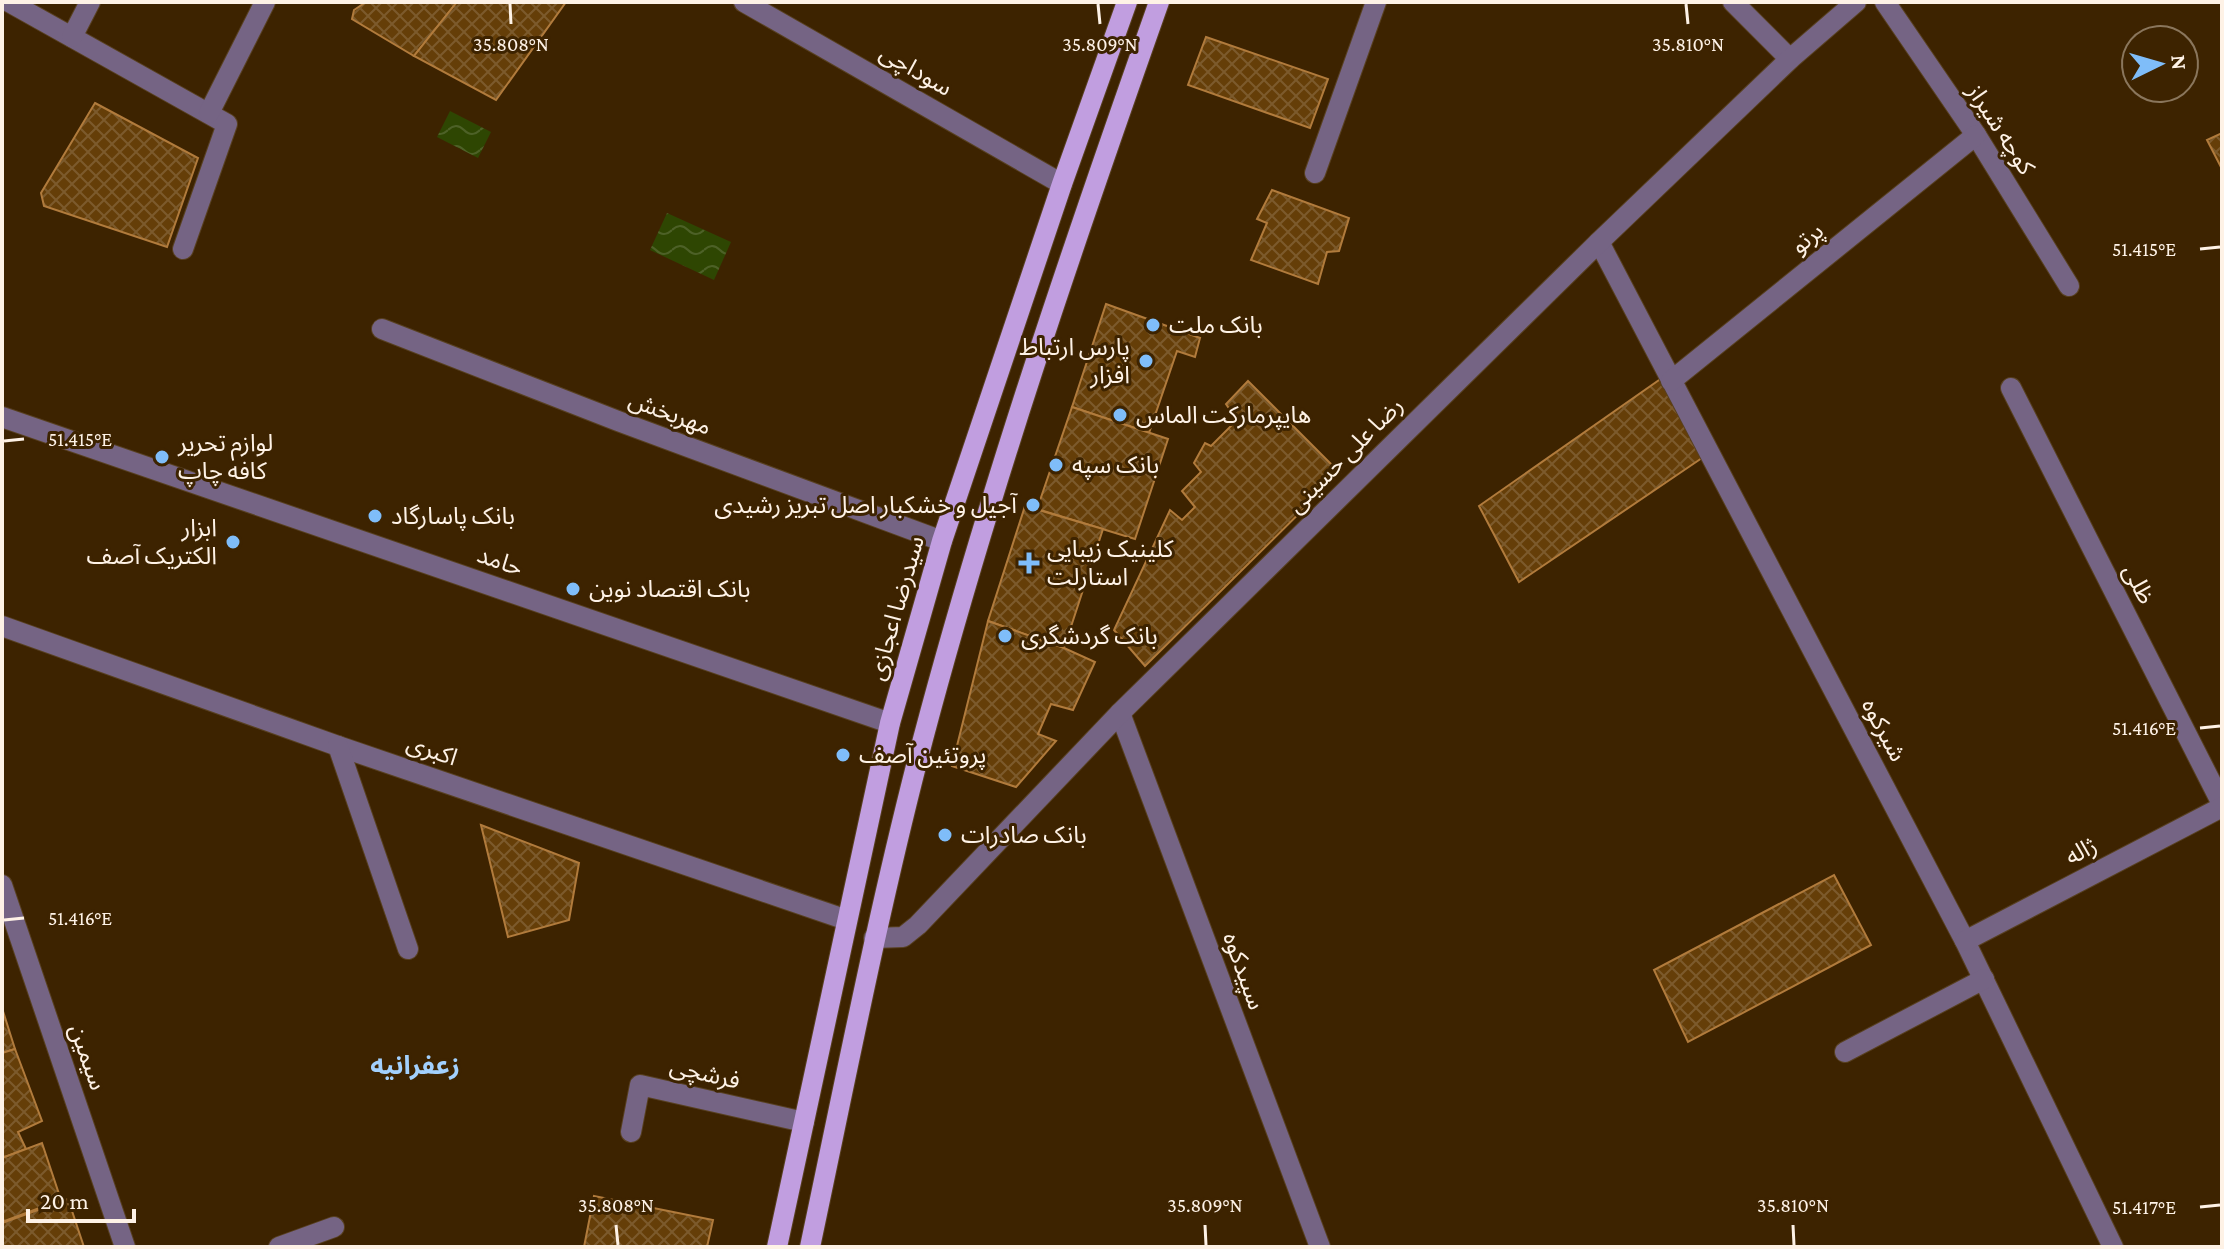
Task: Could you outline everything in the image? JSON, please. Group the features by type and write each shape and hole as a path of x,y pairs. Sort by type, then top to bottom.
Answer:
{"main road":[{"name":"سیدرضا اعجازی","path":"777,1247 890,723 942,541 1127,2"},
{"path":"810,1247 874,938 923,740 977,548 1091,195 1159,2"},
{"path":"847,920 874,938"}],"street":[{"path":"9,2 227,124 183,249"},
{"path":"72,37 90,2"},
{"path":"209,113 265,2"},
{"name":"سوداچی","path":"744,2 1062,184"},
{"path":"1315,173 1376,2"},
{"path":"1733,2 1790,59"},
{"name":"رضا علی حسینی","path":"874,938 903,937 918,925 1120,713 1599,242 1790,59 1856,2"},
{"name":"کوچه شیراز","path":"1885,2 1976,135 2069,286"},
{"name":"پرتو","path":"1671,381 1976,135"},
{"name":"شیرکوه","path":"1599,242 1965,941 2113,1247"},
{"name":"مهربخش","path":"382,329 633,427 942,541"},
{"name":"ظلی","path":"2011,388 2222,805"},
{"name":"حامد","path":"2,417 890,723"},
{"name":"اکبری","path":"2,626 338,746 847,920"},
{"name":"سپیدکوه","path":"1120,713 1320,1247"},
{"path":"338,746 408,949"},
{"name":"ژاله","path":"1965,941 2222,805"},
{"name":"سیمین","path":"3,888 125,1247"},
{"path":"1845,1052 1984,979"},
{"name":"فرشچی","path":"631,1132 640,1085 804,1122"},
{"path":"279,1247 334,1227"}],"water":[{"path":"450,111 491,132 478,158 437,137"},
{"path":"667,213 731,242 714,280 650,250"}],"building":[{"path":"366,2 457,2 414,56 352,19 354,10"},
{"path":"457,2 566,2 496,100 414,56"},
{"path":"1206,37 1328,79 1310,128 1188,85"},
{"path":"95,103 198,158 167,247 44,206 41,193"},
{"path":"2222,133 2222,169 2207,140"},
{"path":"1272,190 1349,218 1339,251 1327,252 1318,284 1251,260 1267,223 1257,219"},
{"path":"1106,304 1200,338 1195,357 1177,351 1149,433 1072,407"},
{"path":"1662,378 1702,458 1519,582 1479,506"},
{"path":"1248,381 1340,473 1145,666 1114,630 1170,510 1182,520 1195,507 1182,491 1201,472 1194,463 1205,443 1211,446 1237,420 1226,404"},
{"path":"1072,407 1168,439 1135,539 1037,509"},
{"path":"1025,506 1103,529 1064,648 988,621"},
{"path":"988,621 1095,662 1073,710 1051,704 1038,734 1056,741 1016,787 952,766"},
{"path":"481,825 579,863 569,920 508,937"},
{"path":"1834,875 1871,945 1688,1042 1654,970"},
{"path":"2,1008 15,1049 2,1053"},
{"path":"15,1049 42,1121 18,1132 26,1149 2,1158 2,1053"},
{"path":"42,1143 61,1200 2,1222 2,1158"},
{"path":"594,1196 713,1220 707,1247 584,1247"},
{"path":"68,1199 84,1247 2,1247 2,1223"}],"place":[{"name":"بانک ملت","path":"1153,325"},
{"name":"پارس ارتباط افزار","path":"1146,361"},
{"name":"هایپرمارکت الماس","path":"1120,415"},
{"name":"لوازم تحریر کافه چاپ","path":"162,457"},
{"name":"بانک سپه","path":"1056,465"},
{"name":"آجیل و خشکبار اصل تبریز رشیدی","path":"1033,505"},
{"name":"بانک پاسارگاد","path":"375,516"},
{"name":"ابزار الکتریک آصف","path":"233,542"},
{"name":"کلینیک زیبایی استارلت","path":"1029,563"},
{"name":"بانک اقتصاد نوین","path":"573,589"},
{"name":"بانک گردشگری","path":"1005,636"},
{"name":"پروتئین آصف","path":"843,755"},
{"name":"بانک صادرات","path":"945,835"}],"district":[{"name":"زعفرانیه","path":"415,1065"}]}
